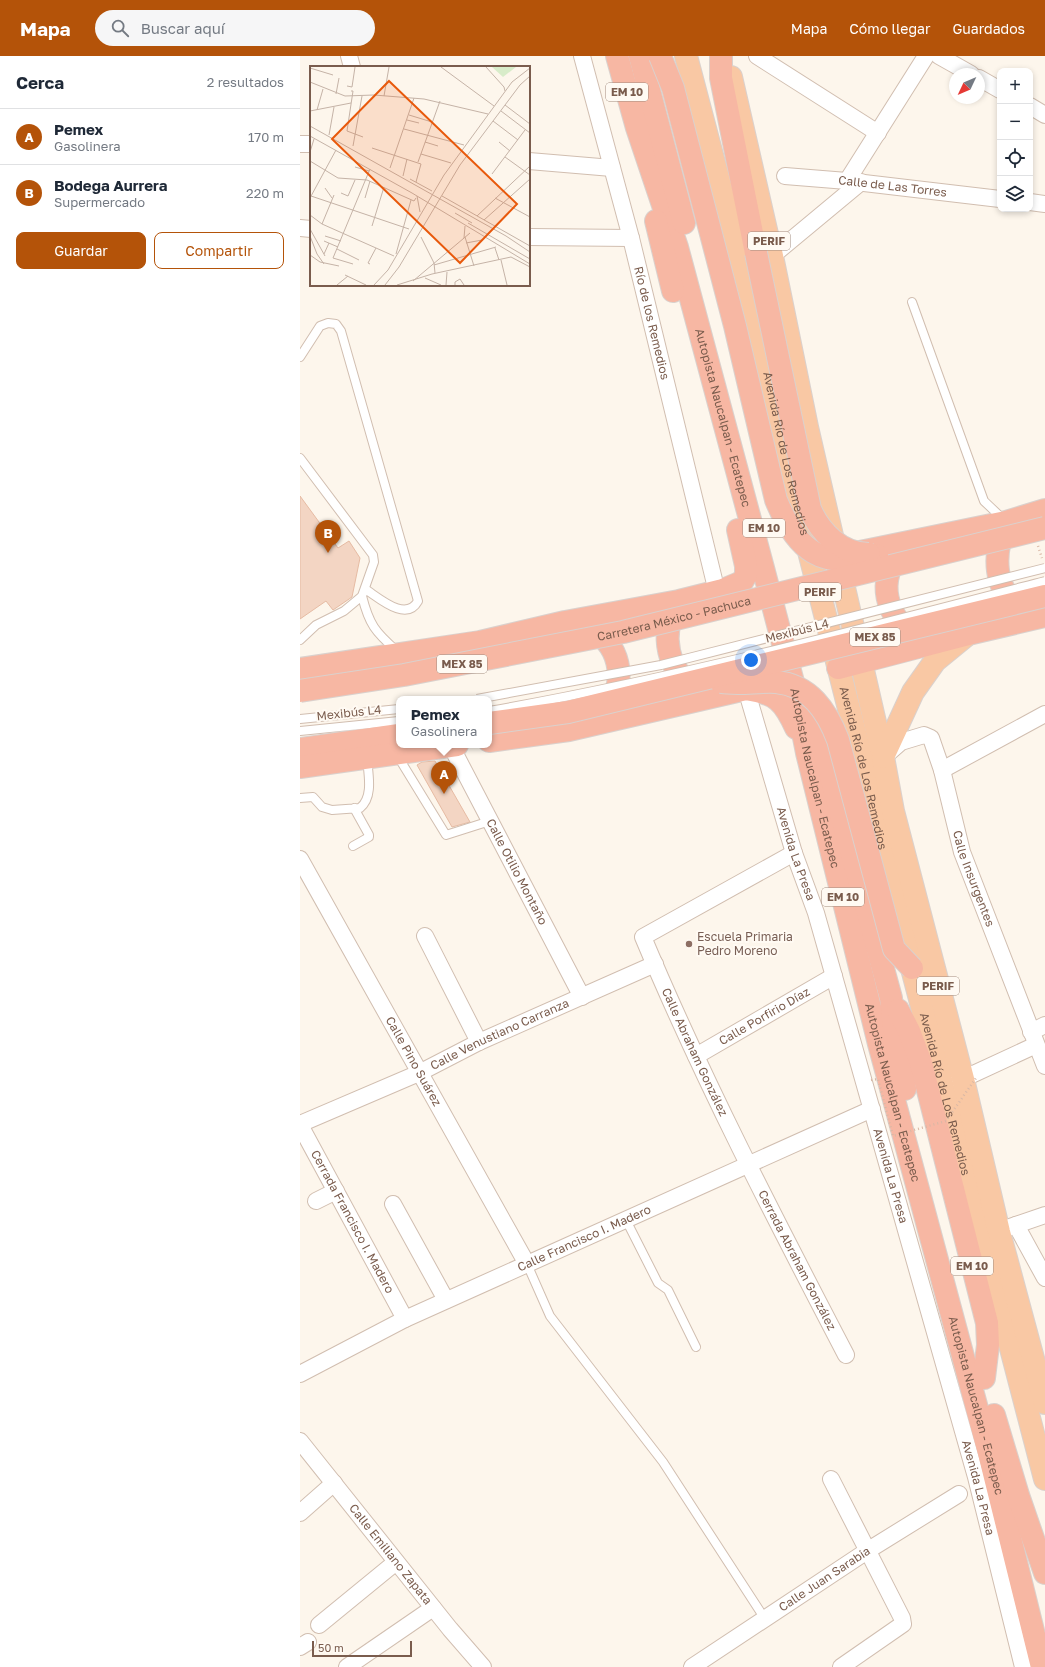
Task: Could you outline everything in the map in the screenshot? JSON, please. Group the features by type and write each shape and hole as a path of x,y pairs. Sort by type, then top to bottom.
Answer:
{"highway":[{"name":"Autopista Naucalpan - Ecatepec","path":"617,56 638,128 677,247 793,682 807,753 879,1044 989,1453 1042,1667"},
{"name":"Autopista Naucalpan - Ecatepec","path":"640,56 818,731 891,998 894,1028 904,1085 955,1285 1018,1495 1045,1572"},
{"path":"660,56 675,96 735,326 776,500 785,523 795,538 810,550 827,559 843,561 860,560 884,553"},
{"name":"Avenida Río de Los Remedios","path":"686,56 758,330 789,473 864,768 912,968 1045,1479"},
{"path":"721,56 721,78 764,255 810,509 816,522 836,543 864,554 884,553 914,548 952,551"},
{"name":"Avenida Río de Los Remedios","path":"726,56 764,255 807,427 837,556 883,757 893,811 969,1079 1007,1228 1045,1403"},
{"path":"300,669 480,642 565,622 679,601 717,592 742,582 746,575 746,566 662,248 638,128"},
{"path":"812,562 1006,522 1045,510"},
{"path":"1006,522 1000,537 997,557 998,577 1013,602 1027,613 1042,617"},
{"name":"Carretera México - Pachuca","path":"300,691 404,675 623,632 1045,528"},
{"path":"909,542 895,558 889,572 887,582 888,602 897,619 911,632 928,640 940,641"},
{"name":"MEX 85","path":"492,723 568,712 705,688 1045,596"},
{"path":"679,601 671,614 667,632 668,653 674,667 694,690 736,684 776,682 788,684 806,692 816,700 824,710 838,740 894,949 912,968"},
{"path":"838,668 968,634 1042,617"},
{"path":"565,622 585,625 602,636 614,652 618,662 619,672 616,693 606,710 590,724"},
{"path":"883,757 913,692 935,661 968,634"},
{"path":"492,741 569,730 705,688 746,689 762,691 774,696 787,708 807,753"},
{"path":"300,749 396,745"},
{"path":"300,766 366,758 396,746"}],"street":[{"path":"349,56 352,66"},
{"name":"Río de los Remedios","path":"582,56 631,238 717,592"},
{"path":"757,56 878,133"},
{"path":"764,255 854,181 878,133 926,56"},
{"path":"939,56 960,68"},
{"path":"985,81 997,88"},
{"path":"1033,108 1045,115"},
{"path":"530,162 612,168"},
{"name":"Calle de Las Torres","path":"785,176 854,181 997,199"},
{"path":"1033,202 1045,204"},
{"path":"300,228 310,229"},
{"path":"530,237 631,238"},
{"name":"Avenida La Presa","path":"746,689 794,852 816,913 872,1109 976,1477 1023,1667"},
{"path":"942,770 1045,714"},
{"name":"Calle Insurgentes","path":"883,757 902,742 924,736 931,738 942,770 962,852 1037,1034 1045,1066"},
{"name":"Calle Otilio Montaño","path":"455,748 490,821 582,997"},
{"name":"Calle Abraham González","path":"748,1166 696,1056 644,937 794,852"},
{"name":"Calle Pino Suárez","path":"300,859 527,1264"},
{"path":"425,936 479,1042"},
{"name":"Calle Venustiano Carranza","path":"300,1125 419,1073 479,1042 655,964"},
{"name":"Calle Porfirio Díaz","path":"696,1056 834,976"},
{"path":"943,1088 969,1079 1037,1034"},
{"name":"Calle Francisco I. Madero","path":"300,1374 405,1318 748,1166 872,1109"},
{"name":"Cerrada Francisco I. Madero","path":"300,1125 405,1318"},
{"name":"Cerrada Abraham González","path":"748,1166 846,1355"},
{"path":"316,1201 336,1191"},
{"path":"392,1204 446,1300"},
{"path":"1045,1215 1007,1228 1045,1278"},
{"name":"Calle Emiliano Zapata","path":"300,1441 433,1608 483,1667"},
{"path":"831,1479 902,1618 903,1624 841,1667"},
{"path":"300,1513 334,1483"},
{"name":"Calle Juan Sarabia","path":"692,1667 867,1551 959,1494"},
{"path":"319,1625 396,1562"},
{"path":"347,1667 433,1608"}],"lane":[{"path":"912,302 984,501 1006,522"},
{"path":"300,357 320,326 328,323 336,324 341,331 418,601 415,607 408,610 398,609 363,592"},
{"path":"300,458 372,555 374,562 363,592 344,610 316,625 300,640"},
{"name":"Mexibús L4","path":"492,696 661,665 1045,568"},
{"name":"Mexibús L4","path":"492,710 589,693 852,631 1045,582"},
{"path":"363,592 368,617 379,635 400,653"},
{"name":"Mexibús L4","path":"300,719 396,709"},
{"name":"Mexibús L4","path":"300,731 396,721"},
{"path":"400,748 446,835 490,821"},
{"path":"300,798 313,797 322,807 332,810 362,806 369,786 366,758"},
{"path":"353,846 369,837 354,808"},
{"path":"626,1220 658,1283 668,1290 696,1347"},
{"path":"527,1264 550,1316 663,1462 764,1619"}],"path":[{"path":"871,1080 878,1079 893,1136 946,1121 969,1079"}],"building":[{"path":"300,496 338,548 349,541 360,558 352,597 333,610 326,601 300,619"},
{"path":"435,761 470,822 452,827 417,765 422,762"}],"place":[{"name":"Bodega Aurrera","path":"328,553"},
{"name":"Pemex","path":"444,794"},
{"name":"Escuela Primaria Pedro Moreno","path":"689,944"}]}
